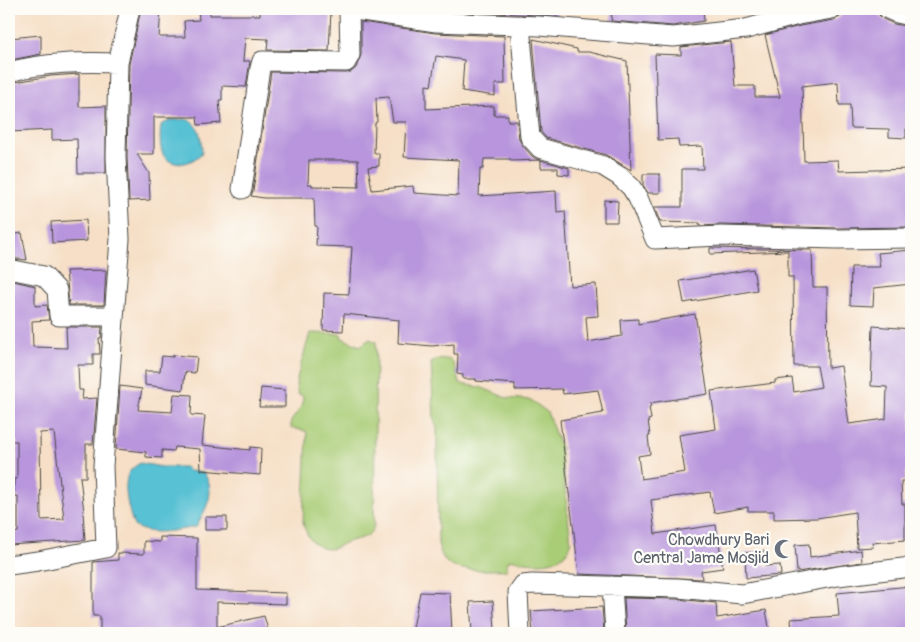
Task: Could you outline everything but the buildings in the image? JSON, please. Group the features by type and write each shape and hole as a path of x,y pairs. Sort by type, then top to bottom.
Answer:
{"street":[{"path":"9,565 106,548 103,466 120,238 116,157 118,63 130,9"},
{"path":"242,189 262,61 346,62 350,55 349,9 436,22 520,25 673,37 746,29 798,15 832,9"},
{"path":"888,9 911,16"},
{"path":"520,25 530,137 540,148 602,166 620,176 631,187 638,198 655,240 721,236 838,239 911,238"},
{"path":"9,72 26,67 65,62 118,63"},
{"path":"9,269 44,276 57,290 59,316 113,316"},
{"path":"520,633 518,592 524,585 678,588 742,594 838,576 911,567"},
{"path":"612,586 615,633"}],"green space":[{"path":"310,333 341,334 342,338 360,346 370,339 376,342 374,526 365,537 329,549 318,546 313,542 304,528 307,436 306,431 291,428 291,421 303,400 303,396 298,394 296,386"},
{"path":"436,360 451,360 453,363 461,384 480,387 507,398 531,400 547,412 560,446 571,542 562,557 554,561 537,563 510,559 507,564 507,570 458,568 447,563 444,559 438,544 437,427 434,420 431,363"}],"water":[{"path":"185,119 197,127 202,152 189,162 173,162 168,160 162,153 160,141 161,125 171,120"},
{"path":"140,463 162,467 185,467 189,471 204,473 210,487 210,494 196,527 156,532 134,526 128,506 126,483 130,471"}],"place":[{"name":"Chowdhury Bari Central Jame Mosjid","path":"784,549"}]}
